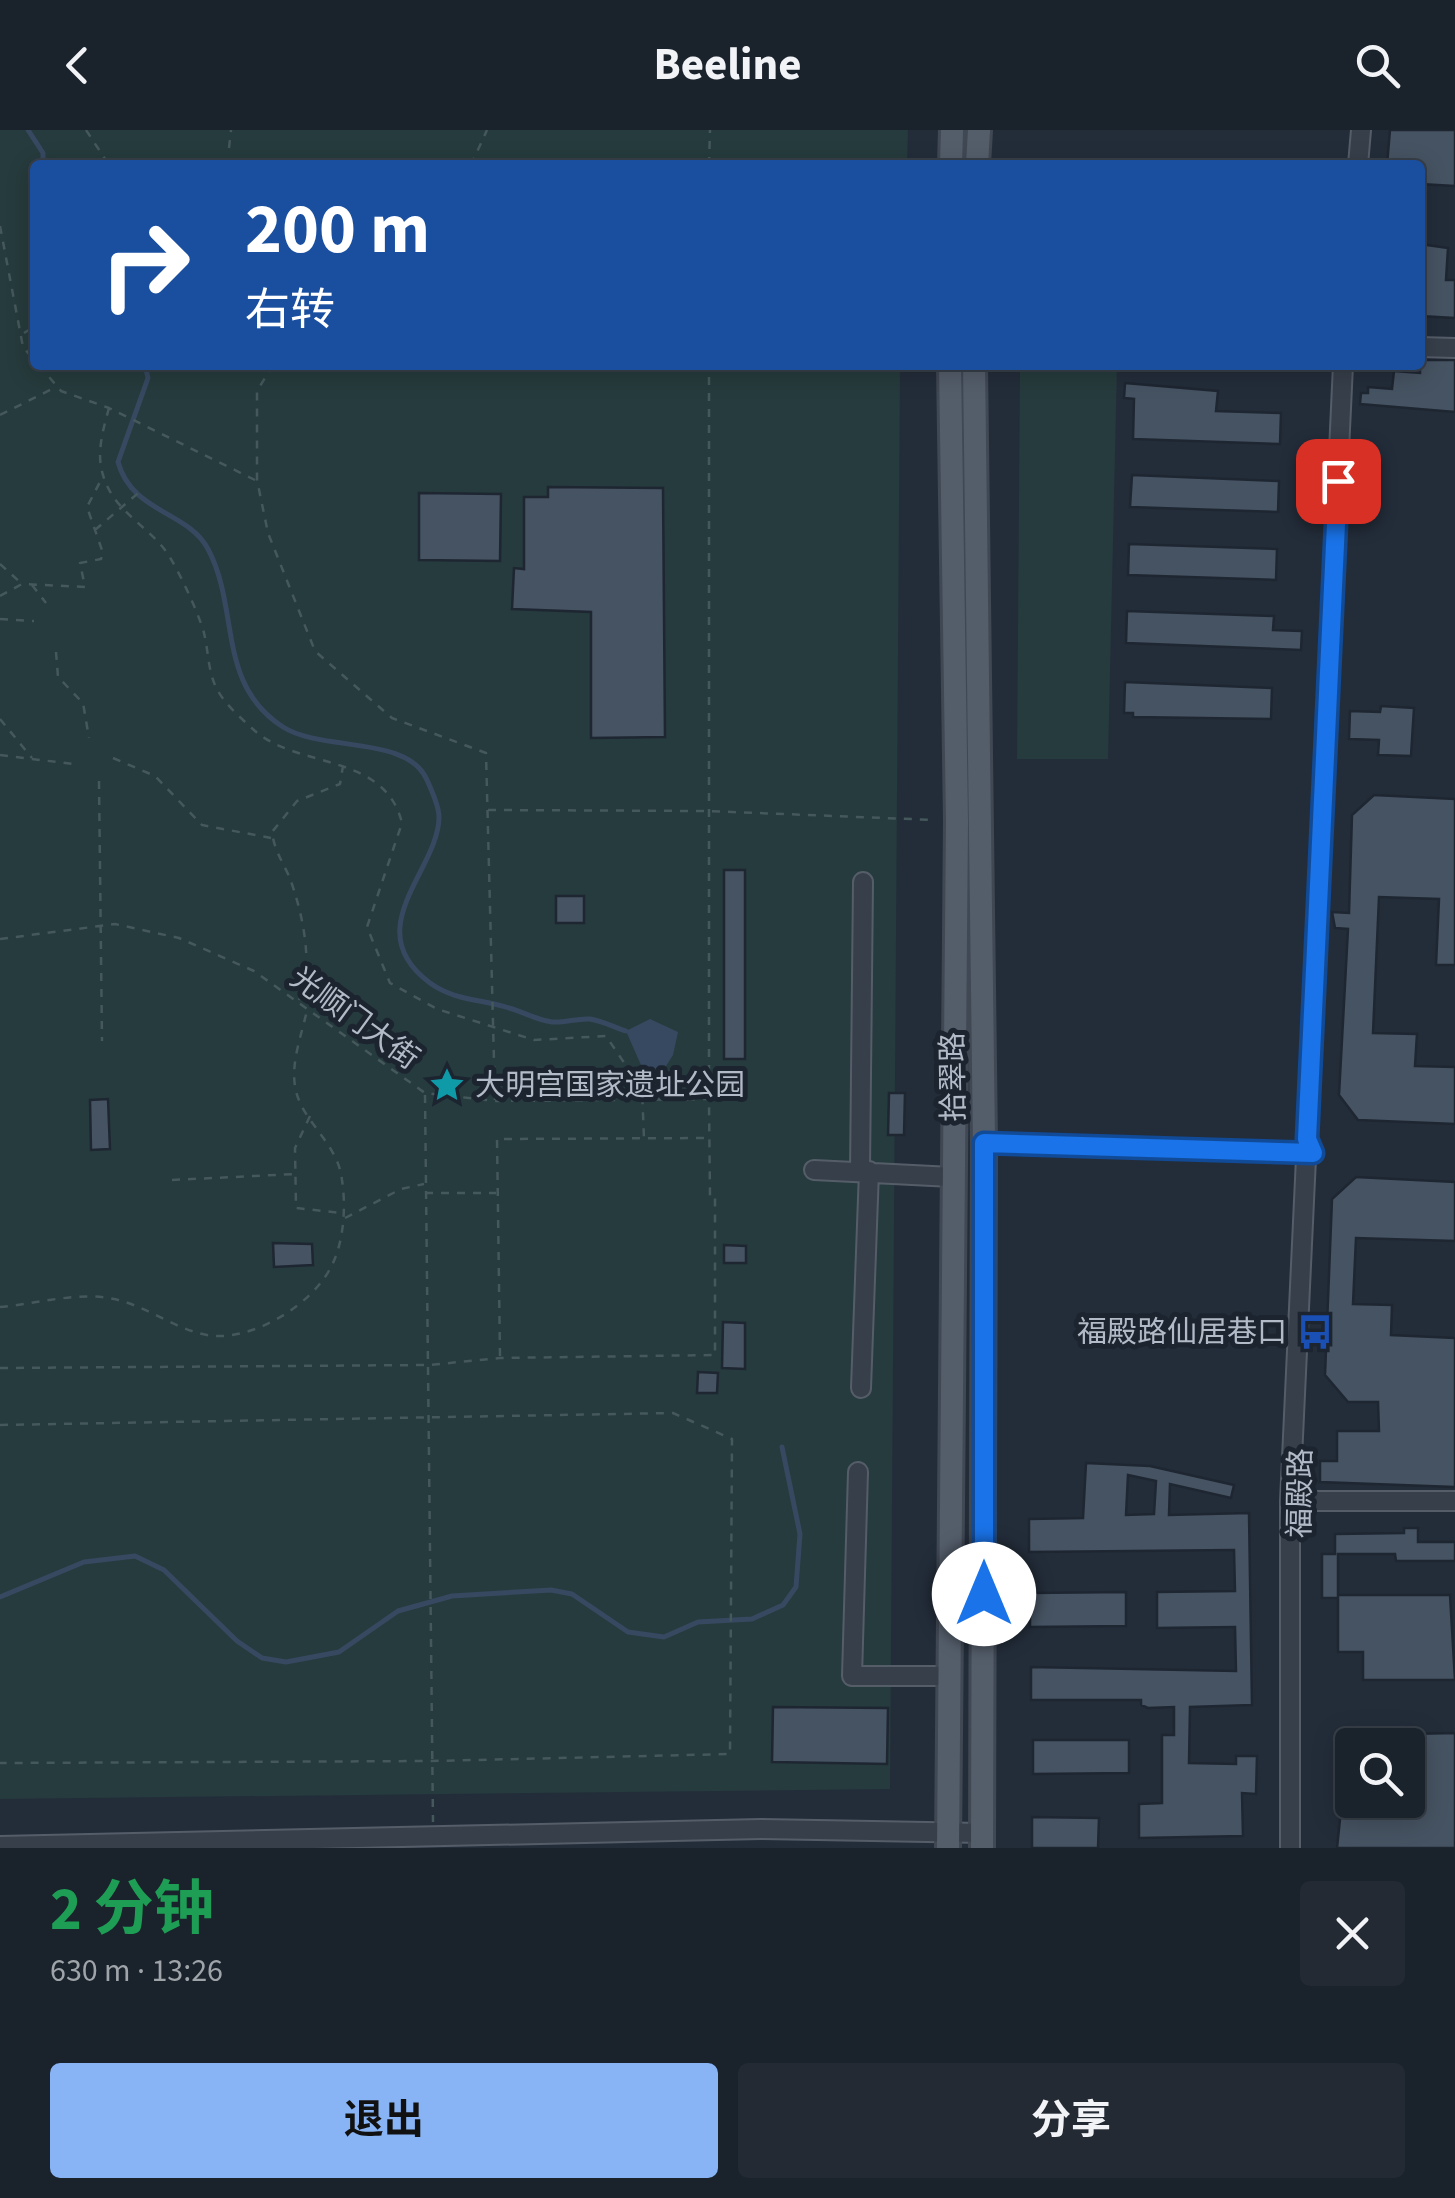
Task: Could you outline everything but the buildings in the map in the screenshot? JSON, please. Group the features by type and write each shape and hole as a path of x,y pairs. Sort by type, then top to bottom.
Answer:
{"main road":[{"path":"951,160 952,130"},
{"path":"977,160 979,130"},
{"name":"拾翠路","path":"948,1840 956,821 950,370"},
{"name":"拾翠路","path":"974,370 984,1143 982,1840"}],"street":[{"path":"1358,160 1361,130"},
{"path":"1425,347 1455,348"},
{"name":"福殿路","path":"1290,1848 1295,1500 1343,370"},
{"path":"860,1388 864,882"},
{"path":"984,1143 1308,1148"},
{"path":"814,1170 952,1177"},
{"path":"858,1472 852,1676 950,1676"},
{"path":"1295,1500 1455,1501"},
{"name":"福殿路","path":"1295,1500 1301,1848"},
{"path":"0,1846 761,1829 982,1840"}],"path":[{"path":"86,130 107,160"},
{"path":"229,148 231,130"},
{"path":"478,130 480,136"},
{"path":"473,160 480,136 487,130"},
{"path":"710,130 710,160"},
{"path":"0,226 23,347 30,355"},
{"path":"21,335 30,329"},
{"path":"43,370 57,386 257,480"},
{"path":"269,370 258,391 257,480 268,533 316,651 392,718 486,753 496,1101"},
{"path":"0,1368 429,1365 500,1358 715,1355 715,1196 710,1196 709,1138 709,370"},
{"path":"0,415 57,386"},
{"path":"109,408 100,457 103,477 120,508 164,549 174,565 202,627 215,686 228,704 274,745 343,764 389,797 402,823 367,928 390,982 437,1010 494,1028 552,1042 606,1036 638,1079 644,1138"},
{"path":"0,596 22,584 86,587 80,563 101,559 103,553 88,499 103,477"},
{"path":"94,530 143,489"},
{"path":"0,564 22,584"},
{"path":"32,585 46,603"},
{"path":"65,598 68,587"},
{"path":"0,619 34,621"},
{"path":"56,652 58,677 83,702 89,738"},
{"path":"0,718 33,760"},
{"path":"0,755 73,764"},
{"path":"113,758 155,776 202,825 273,838"},
{"path":"298,1002 307,983 308,958 296,898 273,838 278,822 296,801 340,784 343,764"},
{"path":"100,782 102,1040"},
{"path":"488,810 708,811 956,821"},
{"name":"光顺门大街","path":"0,939 115,924 179,938 254,971 424,1092 496,1101 709,1099"},
{"path":"0,1307 113,1298 210,1335 252,1331 274,1322 319,1284 332,1266 343,1216 339,1162 299,1101 294,1068 308,1009"},
{"path":"424,1092 434,1838"},
{"path":"310,1116 295,1148 296,1208 343,1216 400,1189 426,1184"},
{"path":"500,1358 497,1140 709,1138"},
{"path":"172,1180 296,1174"},
{"path":"425,1192 498,1192"},
{"path":"0,1426 673,1413 732,1440 730,1754 432,1761 0,1762"}],"green space":[{"name":"大明宫国家遗址公园","path":"0,130 908,130 907,160 30,160 30,370 900,370 890,1789 0,1799"},
{"path":"1020,370 1117,370 1108,759 1017,759"}],"water":[{"path":"650,1019 678,1032 673,1055 663,1071 644,1072 626,1031"}],"waterway":[{"path":"28,130 43,153 43,160"},
{"path":"146,370 148,378 118,462 135,492 199,536 208,549 218,572 238,668 248,689 262,709 283,727 319,740 402,756 417,766 431,789 439,813 436,837 401,921 401,942 409,963 439,989 459,996 546,1021 590,1019 626,1031"},
{"path":"0,1597 84,1562 135,1556 164,1570 237,1641 262,1658 286,1662 339,1652 398,1611 452,1596 551,1590 572,1594 628,1632 664,1637 698,1622 752,1619 783,1605 796,1587 800,1534 782,1447"}],"place":[{"name":"大明宫国家遗址公园","path":"447,1085"},
{"name":"福殿路仙居巷口","path":"1315,1332"}],"route":[{"path":"984,1594 984,1143 1313,1153 1307,1139 1338,481"}]}
